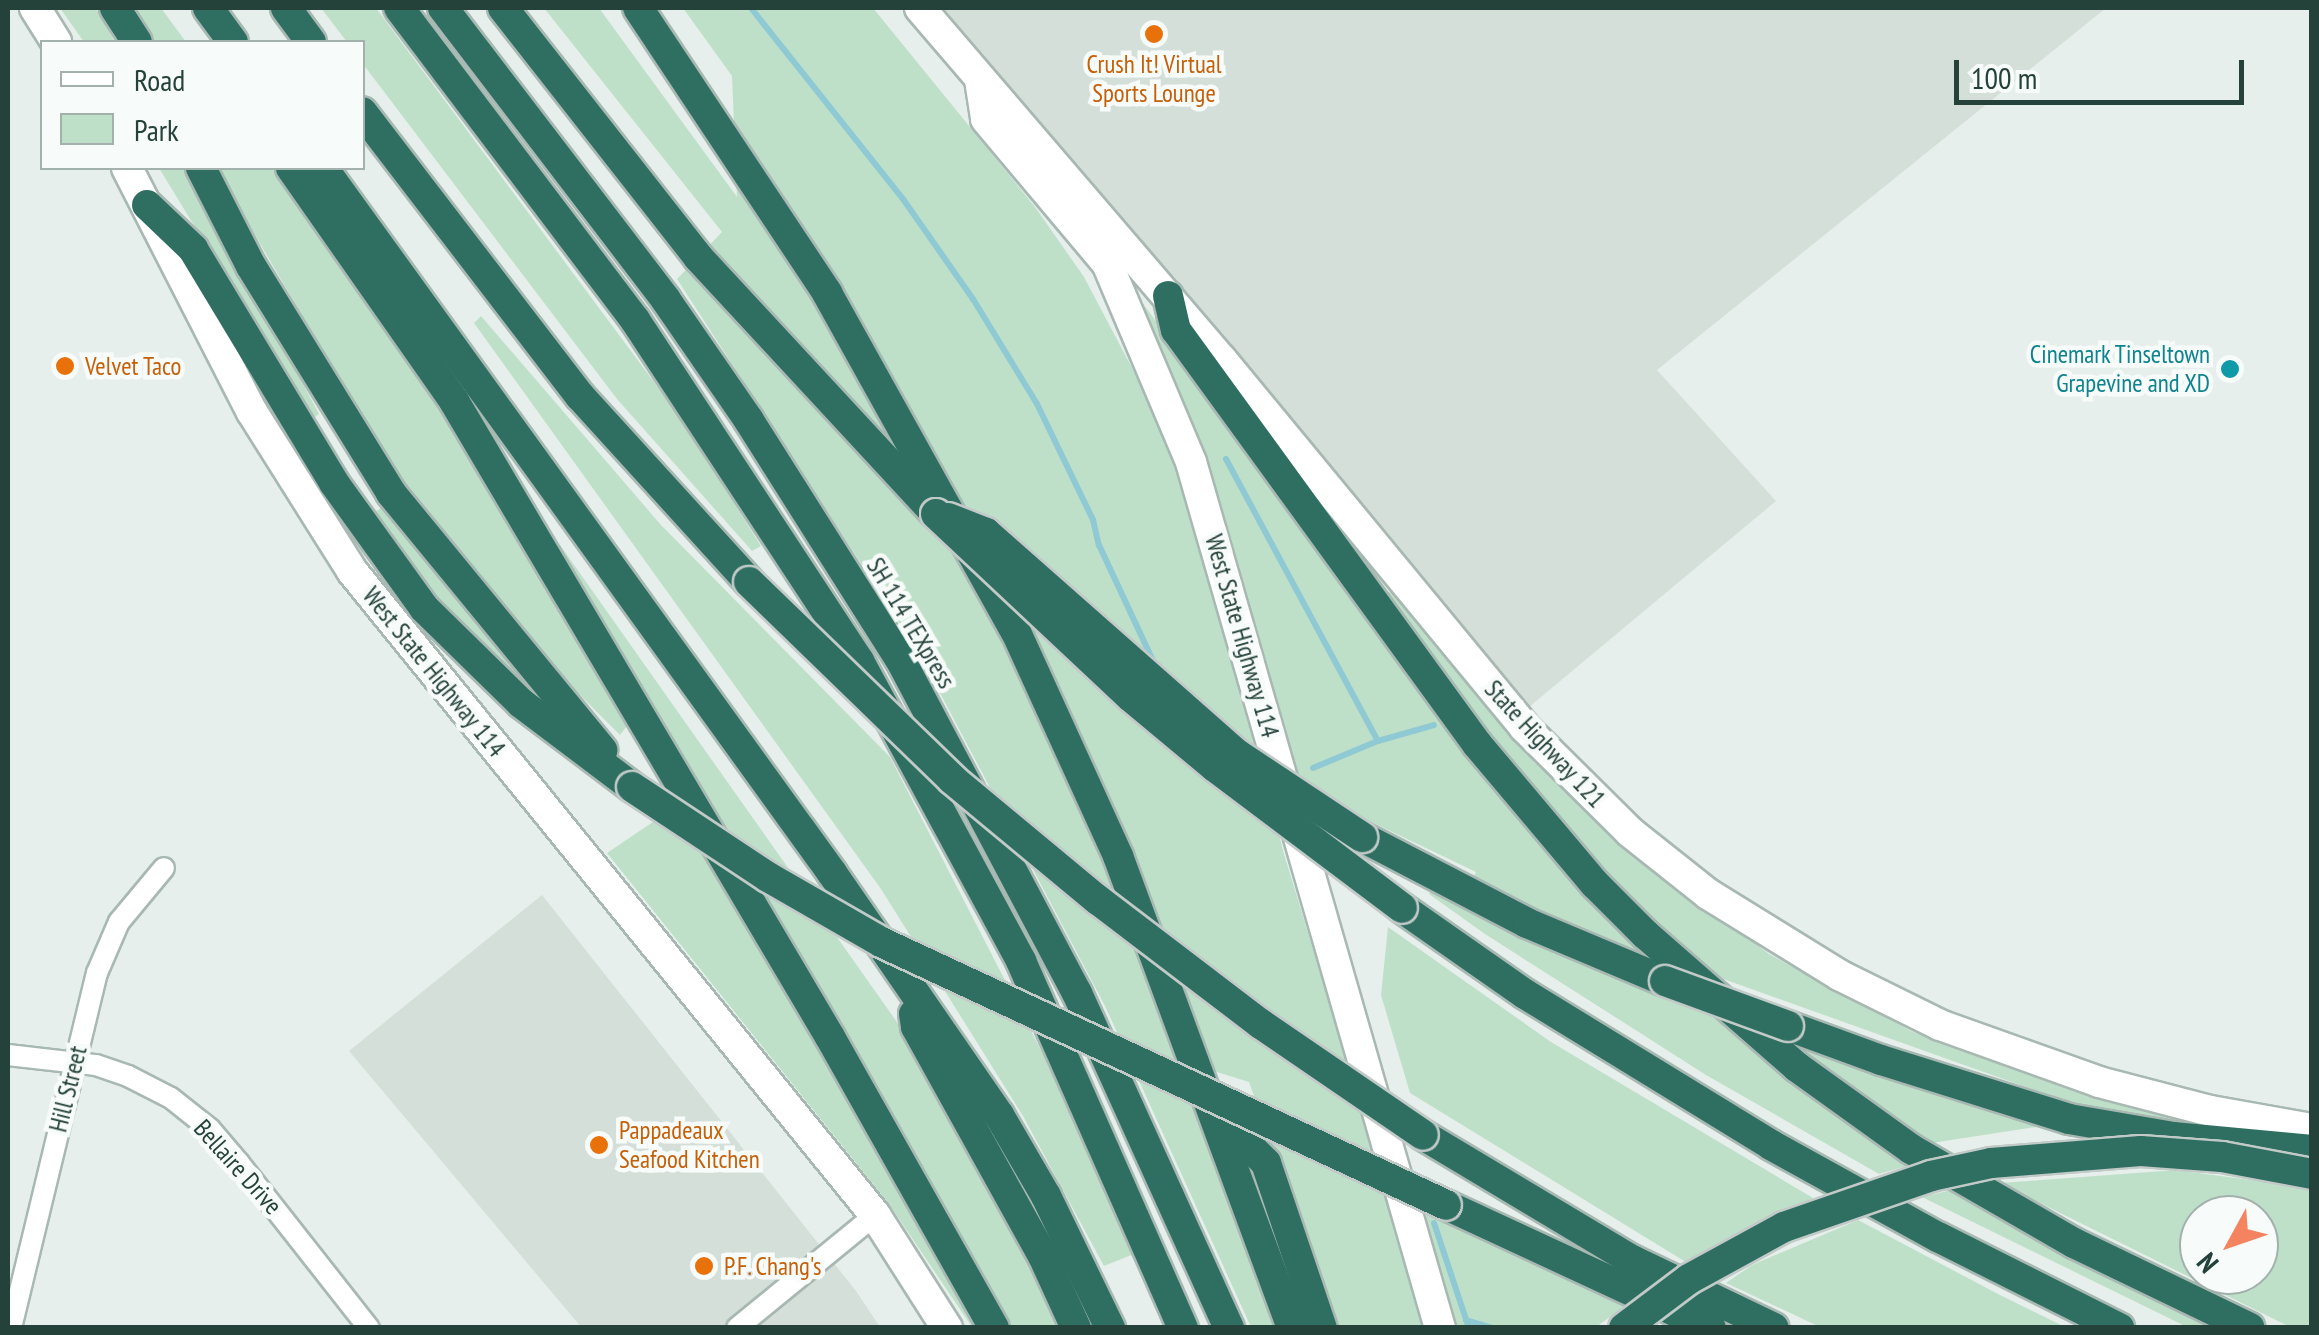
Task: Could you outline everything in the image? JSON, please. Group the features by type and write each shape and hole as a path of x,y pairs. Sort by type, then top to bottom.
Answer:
{"highway":[{"path":"116,8 136,40"},
{"path":"205,8 214,40"},
{"path":"205,8 231,40"},
{"path":"286,8 310,40"},
{"path":"399,8 635,320 859,661 1021,961 1183,1328"},
{"name":"SH 114 TEXpress","path":"443,8 666,300 748,420 900,659 1077,993 1228,1328"},
{"path":"504,8 698,257 936,514 1131,697 1215,768 1402,908 1578,1028 1771,1145 1938,1237 2120,1328"},
{"path":"638,8 836,308 1016,632 1118,856 1292,1328"},
{"path":"365,116 580,396 749,582 952,779 1083,888 1261,1024 1423,1135 1632,1260 1774,1328"},
{"path":"201,170 251,266 391,493 632,787"},
{"path":"292,170 454,401 830,1037 994,1328"},
{"path":"324,170 1000,1115 1046,1196 1110,1328"},
{"path":"147,205 193,249 334,483 424,608 521,703 632,787 768,877 897,950 1711,1328"},
{"path":"1168,296 1176,330 1476,744 1556,840 1645,934 1798,1067 1912,1149 2074,1243 2250,1328"},
{"path":"936,514 986,533 1234,752 1362,838 1527,924 1788,1026 2069,1119 2172,1136 2312,1150"},
{"path":"910,986 916,1027 1042,1256 1076,1328"},
{"path":"1214,1111 1266,1163 1322,1328"},
{"path":"1624,1328 1689,1279 1784,1227 1931,1176 1991,1163 2141,1152 2222,1157 2312,1174"}],"main road":[{"path":"34,8 55,40"},
{"name":"West State Highway 114","path":"920,8 979,77 986,119 1107,263 1190,462 1440,1328"},
{"name":"State Highway 121","path":"979,77 1168,296 1550,758 1630,832 1708,894 1838,975 1940,1024 2099,1082 2210,1112 2312,1129"},
{"name":"West State Highway 114","path":"129,170 252,412 352,571 874,1215 948,1328"}],"street":[{"name":"Hill Street","path":"10,1328 74,1061 108,942 130,905 164,868"},
{"name":"Bellaire Drive","path":"8,1055 74,1061 157,1089 210,1129 370,1328"},
{"path":"736,1328 874,1215"}],"shaded area":[{"path":"942,8 2106,8 1657,370 1776,501 1529,707"},
{"path":"542,895 856,1291 880,1327 581,1327 349,1051"}],"green space":[{"path":"60,8 96,8 114,40 83,40"},
{"path":"126,8 161,8 185,40 145,40"},
{"path":"321,8 376,8 680,417 761,546 752,551 617,399 365,67 365,40 345,40"},
{"path":"544,8 599,8 737,197 732,76 683,8 873,8 1035,207 1084,277 1168,436 1205,545 1284,854 1428,1327 1335,1327 1249,1082 1175,1059 1274,1327 1251,1327 1105,1006 920,655 677,279 722,232"},
{"path":"160,170 189,170 319,414 312,419"},
{"path":"217,170 278,170 382,313 627,726 620,735 546,661 407,496"},
{"path":"1136,295 1640,948 1632,956 1472,880 1476,872 1363,818 1294,771"},
{"path":"481,316 661,525 890,757 1045,1058 1134,1254 1104,1266 1023,1116 881,889 474,323"},
{"path":"386,505 456,598 534,687 527,694 435,601 368,516"},
{"path":"560,545 899,1025 974,1149 1062,1327 1005,1327 555,549"},
{"path":"1393,589 1535,763 1634,852 1769,954 1913,1032 2081,1093 2182,1121 2076,1105 1701,971 1606,876 1519,777 1385,595"},
{"path":"681,803 982,1327 972,1327 889,1204 607,853"},
{"path":"1434,887 1711,1013 1914,1164 1879,1174 1706,1075 1485,934 1429,894"},
{"path":"1388,927 1551,1042 1813,1198 1689,1264 1410,1093 1381,995"},
{"path":"1772,1033 2043,1126 1925,1144"},
{"path":"2176,1170 2311,1188 2311,1327 2290,1327 2226,1295 2279,1295 2279,1195 2179,1195 2179,1272 2000,1183"},
{"path":"1955,1189 2231,1327 2187,1327 1922,1197"},
{"path":"1422,1212 1625,1306 1596,1327 1453,1327"},
{"path":"1858,1220 2065,1327 1820,1327 1726,1283 1752,1265"}],"waterway":[{"path":"751,8 903,199 973,299 1037,404 1093,520 1099,545 1155,665"},
{"path":"1226,459 1378,741"},
{"path":"1313,768 1378,741 1434,725"},
{"path":"1434,1223 1469,1328"},
{"path":"1466,1320 1493,1328"}],"place":[{"name":"Crush It! Virtual Sports Lounge","path":"1154,34"},
{"name":"Velvet Taco","path":"65,366"},
{"name":"Cinemark Tinseltown Grapevine and XD","path":"2230,369"},
{"name":"Pappadeaux Seafood Kitchen","path":"599,1145"},
{"name":"P.F. Chang's","path":"704,1266"}]}
